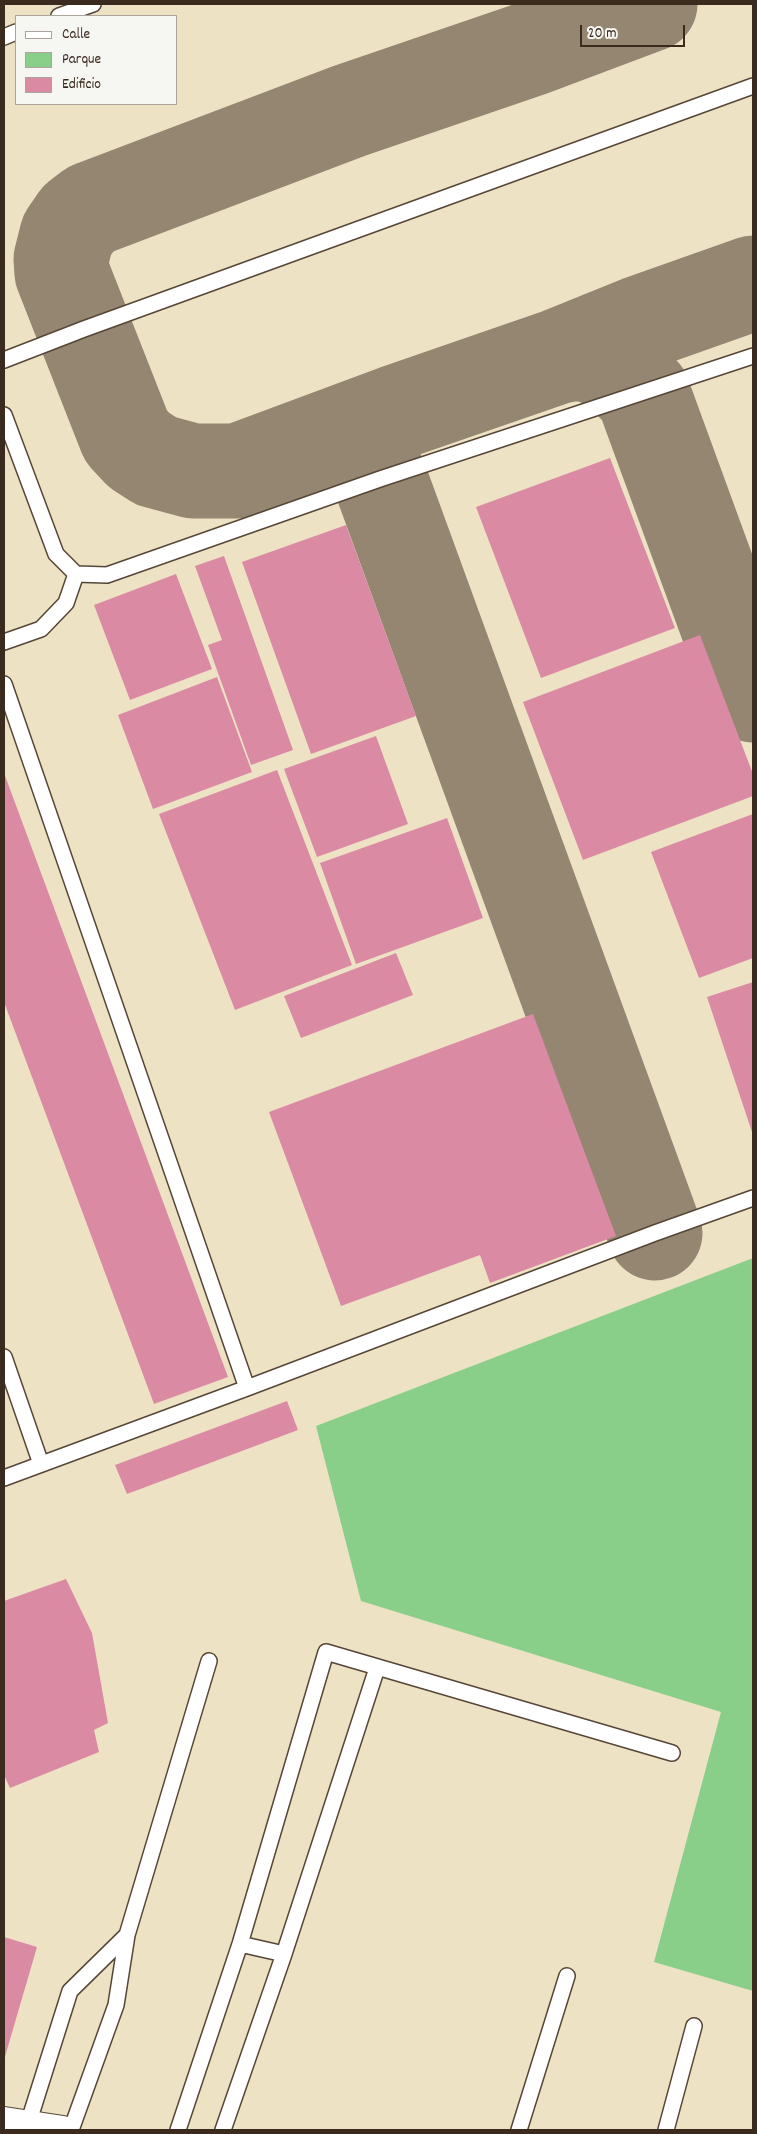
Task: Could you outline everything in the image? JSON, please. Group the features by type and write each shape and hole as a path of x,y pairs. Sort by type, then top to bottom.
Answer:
{"street":[{"path":"16,2122 63,2130"}],"lane":[{"path":"62,15 93,4"},
{"path":"4,360 84,329 753,86"},
{"path":"4,415 56,554 76,574 107,575 380,479 753,356"},
{"path":"4,642 41,628 66,603 76,574"},
{"path":"4,684 247,1388"},
{"path":"4,1478 655,1233 753,1198"},
{"path":"4,1357 41,1464"},
{"path":"178,2130 240,1944 326,1652 672,1753"},
{"path":"70,2130 116,2005 127,1935 209,1660"},
{"path":"223,2130 284,1954 377,1668"},
{"path":"16,2122 70,1991 127,1935"},
{"path":"240,1944 284,1954"},
{"path":"519,2130 568,1976"},
{"path":"666,2130 694,2026"}],"green space":[{"path":"753,1258 753,1991 654,1962 721,1712 361,1601 316,1426"}],"building":[{"path":"610,458 675,628 541,678 476,507"},
{"path":"346,525 416,716 311,754 242,562"},
{"path":"224,556 293,750 251,765 208,645 222,640 195,566"},
{"path":"176,574 212,669 130,700 94,605"},
{"path":"700,635 753,774 753,796 583,860 523,702"},
{"path":"217,677 252,772 153,809 118,715"},
{"path":"376,736 408,824 317,857 284,769"},
{"path":"277,770 352,965 235,1010 159,814"},
{"path":"4,773 228,1377 154,1404 4,1002"},
{"path":"753,814 753,958 699,978 651,852"},
{"path":"447,818 483,918 356,964 320,863"},
{"path":"396,953 413,995 301,1038 284,996"},
{"path":"753,982 753,1135 707,997"},
{"path":"533,1014 616,1236 490,1283 480,1255 341,1306 269,1112"},
{"path":"287,1401 298,1430 127,1494 115,1465"},
{"path":"66,1579 92,1633 108,1723 94,1730 99,1752 10,1788 4,1775 4,1601"},
{"path":"4,1937 37,1947 4,2060"}],"taxiway":[{"path":"650,4 533,48 349,111 91,209 78,219 67,235 61,259 62,273 126,436 139,450 156,461 193,471 238,471 394,413 556,357 640,323 753,283"},
{"path":"556,357 575,353 593,356 614,365 643,394 753,695"},
{"path":"312,445 330,441 344,442 370,462 380,479 655,1233"}]}
